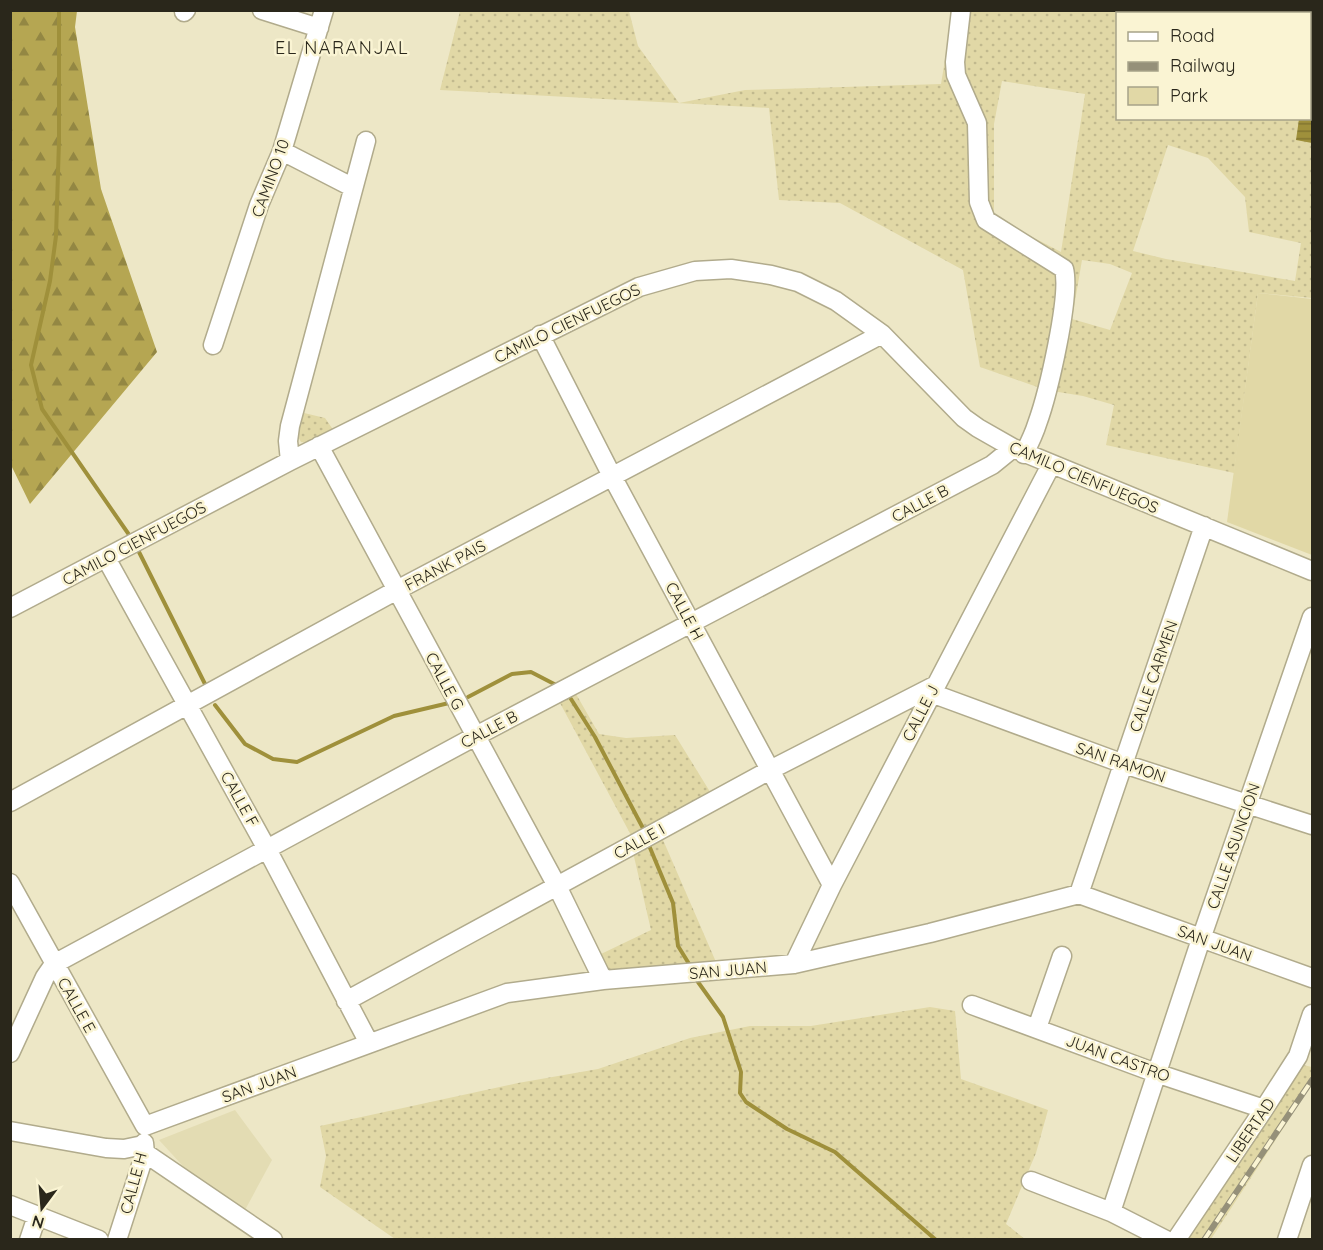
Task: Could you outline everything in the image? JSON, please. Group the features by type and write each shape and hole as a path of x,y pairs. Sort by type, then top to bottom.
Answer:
{"street":[{"path":"262,10 321,19"},
{"path":"961,10 955,62 956,75 977,123 979,202 986,220 1064,269 1066,279 1061,323 1037,424 1019,451"},
{"name":"CAMINO 10","path":"213,345 259,206 282,151 321,19"},
{"path":"290,461 288,441 290,426 366,141"},
{"path":"282,151 352,187"},
{"name":"CAMILO CIENFUEGOS","path":"10,608 319,446 639,287 695,271 731,269 798,282 836,301 882,334 964,418 1019,451 1312,571"},
{"name":"FRANK PAIS","path":"10,802 397,590 882,334"},
{"name":"CALLE H","path":"540,335 613,478 832,885"},
{"name":"CALLE G","path":"319,446 557,886 603,980"},
{"name":"CALLE B","path":"54,964 474,736 1019,451"},
{"name":"CALLE J","path":"794,964 832,885 1051,465"},
{"name":"CALLE CARMEN","path":"1079,894 1204,526"},
{"name":"CALLE F","path":"105,558 267,849 369,1043"},
{"name":"CALLE ASUNCION","path":"1111,1212 1156,1072 1312,617"},
{"name":"SAN RAMON","path":"933,689 1124,764 1312,825"},
{"name":"CALLE I","path":"346,1001 770,770 933,689"},
{"name":"CALLE E","path":"10,883 145,1126"},
{"name":"SAN JUAN","path":"145,1126 507,993 603,980 794,964 930,933 1079,894 1312,978"},
{"path":"1037,1028 1062,956"},
{"path":"10,1053 45,977 54,964"},
{"name":"JUAN CASTRO","path":"972,1005 1264,1109"},
{"name":"LIBERTAD","path":"1176,1239 1298,1056 1307,1046 1312,1014"},
{"name":"CALLE H","path":"117,1239 144,1149 145,1126"},
{"path":"10,1131 106,1148 144,1149 250,1232 273,1239"},
{"path":"1287,1239 1311,1175"},
{"path":"1030,1181 1111,1212 1166,1239"},
{"path":"10,1205 99,1239"},
{"path":"29,1239 37,1216"}],"shaded area":[{"path":"1312,42 1312,143 1296,140 1299,120 1311,120"},
{"path":"235,1110 272,1160 245,1210 193,1177 159,1140"}],"green space":[{"path":"10,11 77,11 75,27 101,189 157,352 30,504 10,463"},
{"path":"460,11 629,11 638,46 679,103 745,90 941,84 953,11 1312,11 1312,298 1258,293 1234,473 1106,445 1114,405 1083,396 1046,390 980,367 963,270 840,203 779,200 769,108 440,90","holes":["1002,81 1085,94 1061,252 994,217 994,124","1168,145 1208,158 1245,197 1249,232 1301,243 1295,281 1166,259 1133,251","1082,260 1110,264 1132,273 1110,330 1072,319"]},
{"path":"1258,293 1312,299 1312,555 1227,522"},
{"path":"300,412 325,418 334,431 307,443 301,442 297,435"},
{"path":"576,694 599,734 626,738 675,735 712,795 632,837 560,703"},
{"path":"660,833 716,962 607,974 601,954 651,930 632,848"},
{"path":"930,1007 955,1011 961,1079 1048,1110 1036,1153 1006,1224 1025,1239 395,1239 320,1187 326,1156 320,1126 518,1083 598,1069 690,1038 750,1026 811,1026"},
{"path":"1303,1065 1312,1067 1312,1080 1211,1239 1181,1240 1297,1069"}],"waterway":[{"path":"59,10 56,236 50,281 31,365 42,409 132,539"},
{"path":"139,552 206,686"},
{"path":"468,697 512,674 531,672 558,686"},
{"path":"571,699 595,737 645,832"},
{"path":"215,705 245,744 273,759 297,762 394,716 449,703"},
{"path":"648,843 673,903 678,946 691,967"},
{"path":"698,982 723,1017 741,1072 740,1093 746,1102 787,1129 835,1152 936,1240"}],"railway":[{"path":"1204,1240 1312,1080"}],"district":[{"name":"EL NARANJAL","path":"342,48"}]}
